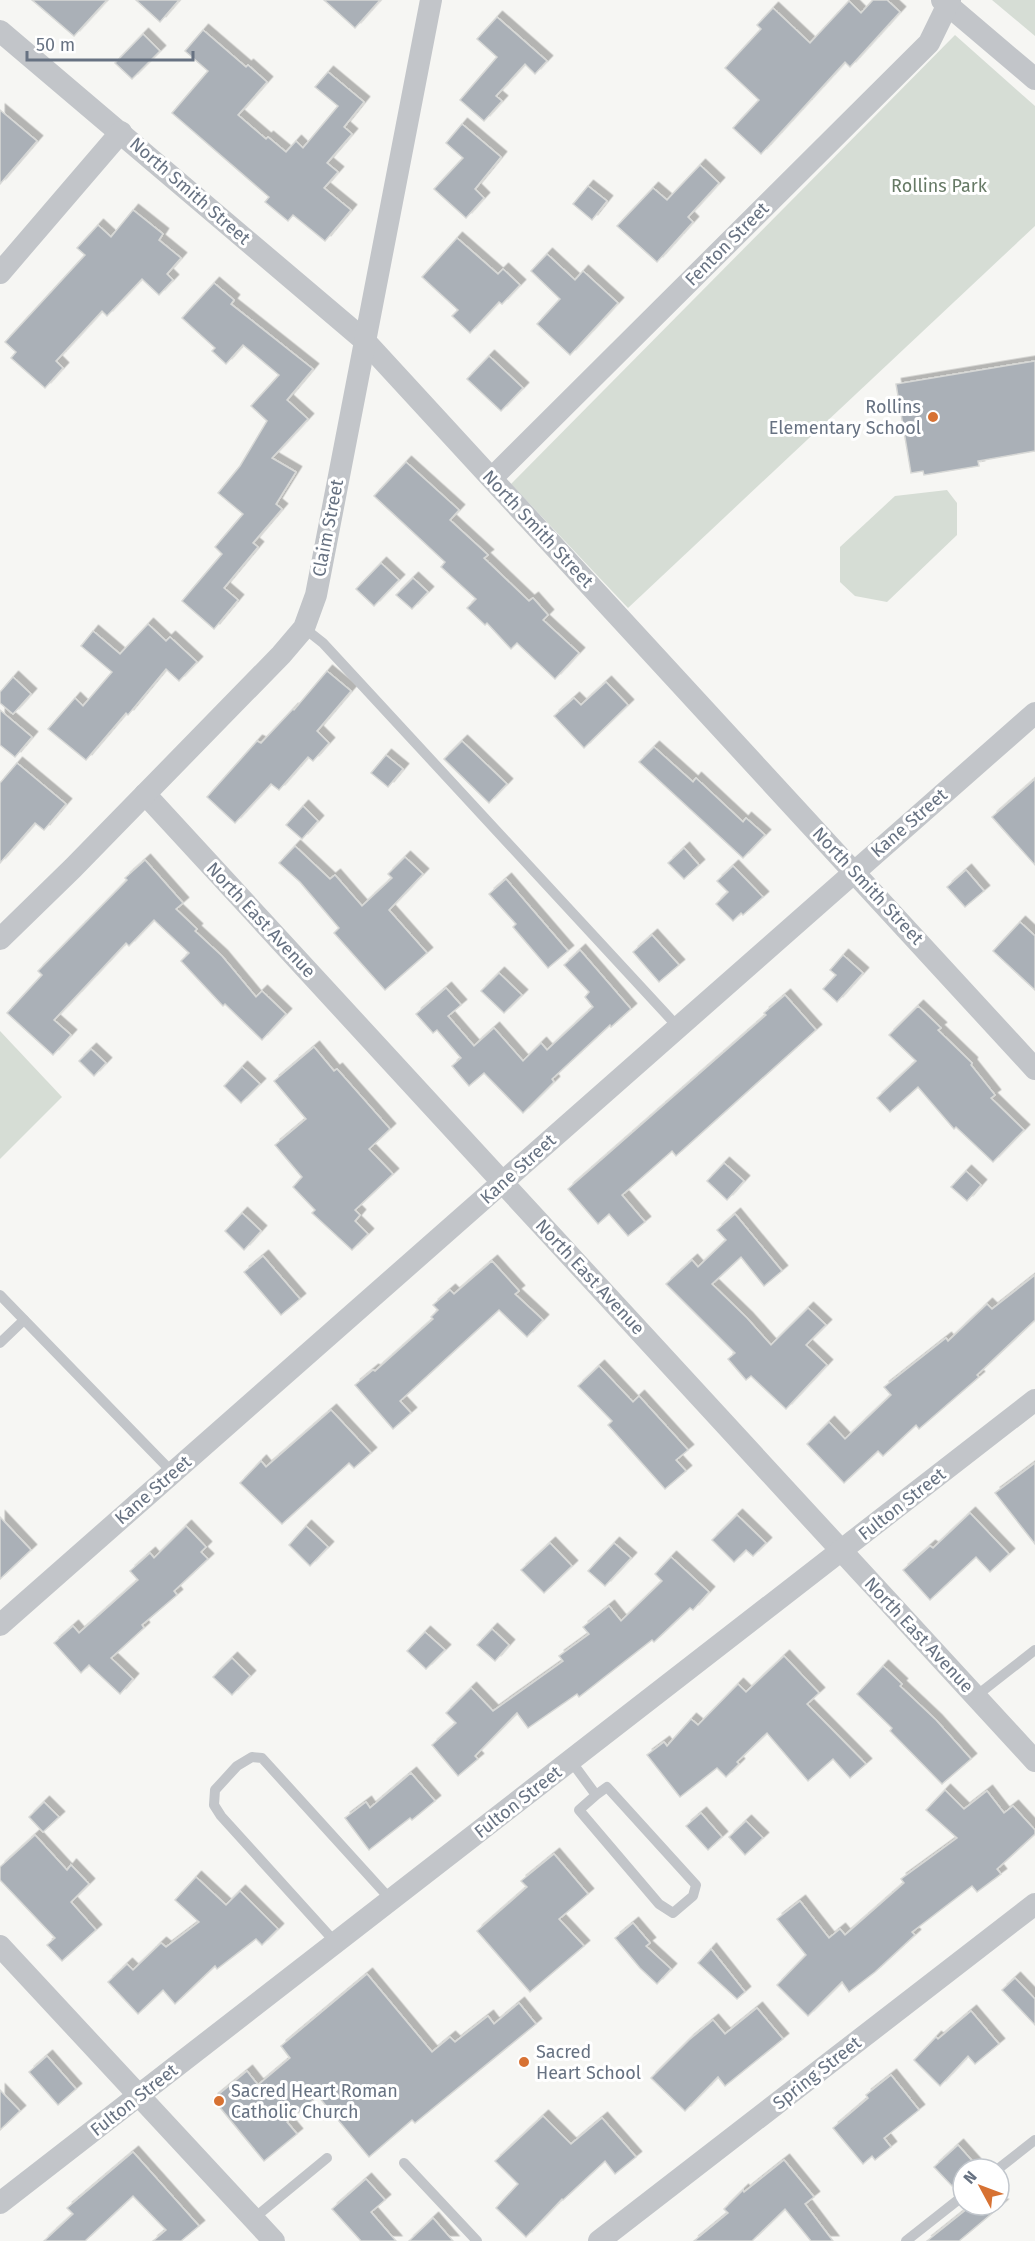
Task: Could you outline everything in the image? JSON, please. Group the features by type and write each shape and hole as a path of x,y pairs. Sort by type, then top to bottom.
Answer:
{"street":[{"name":"Claim Street","path":"0,939 281,655 304,628 316,595 431,0"},
{"path":"946,1 1035,79"},
{"name":"Fenton Street","path":"492,478 929,43 946,1"},
{"name":"North Smith Street","path":"0,31 364,340 1035,1069"},
{"path":"0,273 121,132"},
{"name":"Kane Street","path":"0,1625 1035,713"},
{"name":"North East Avenue","path":"145,794 1035,1761"},
{"name":"Fulton Street","path":"0,2203 1035,1400"},
{"name":"Spring Street","path":"599,2241 1035,1905"},
{"path":"0,1946 274,2241"}],"lane":[{"path":"304,628 323,643 678,1027"},
{"path":"0,1295 173,1473"},
{"path":"0,1343 24,1320"},
{"path":"976,1696 1035,1650"},
{"path":"336,1942 221,1816 214,1804 215,1790 237,1766 252,1757 261,1758 391,1900"},
{"path":"571,1761 596,1795"},
{"path":"607,1787 696,1885 693,1896 673,1913 660,1904 579,1809 596,1795 607,1787"},
{"path":"1011,2159 1035,2140"},
{"path":"253,2219 327,2158"},
{"path":"404,2163 477,2241"},
{"path":"906,2241 951,2205"}],"green space":[{"path":"992,0 1035,0 1035,36"},
{"name":"Rollins Park","path":"955,35 1035,106 1035,226 628,608 511,484"},
{"path":"947,490 957,503 957,535 887,602 855,596 840,582 840,547 895,496"},
{"path":"0,1031 62,1097 0,1159"}],"building":[{"path":"32,0 107,0 74,36"},
{"path":"136,0 179,0 160,22"},
{"path":"324,0 380,0 355,28"},
{"path":"873,0 887,0 900,12 850,67 845,62 761,154 733,128 759,100 725,68 761,29 757,25 773,8 810,43 849,1 861,13"},
{"path":"497,17 547,61 535,74 525,64 496,96 502,101 484,121 460,100 497,57 477,39"},
{"path":"203,30 267,82 238,115 266,139 268,137 286,152 296,141 303,148 338,106 315,87 328,72 364,102 344,127 352,134 327,163 338,172 324,188 351,210 325,241 293,215 288,221 265,202 269,197 172,113 208,71 185,51"},
{"path":"143,34 160,51 132,79 115,63"},
{"path":"0,110 37,141 0,184"},
{"path":"462,124 501,157 475,189 484,198 466,218 434,189 463,158 446,143"},
{"path":"700,165 719,183 688,217 693,222 657,262 617,226 653,188 667,200"},
{"path":"588,186 607,201 592,220 573,204"},
{"path":"133,210 163,234 159,240 181,258 167,274 173,280 159,295 142,279 107,316 102,311 56,361 63,368 45,388 11,358 16,352 5,342 85,255 77,248 98,225 111,237"},
{"path":"457,238 498,274 503,269 520,285 502,304 499,302 470,333 452,316 458,310 422,277"},
{"path":"547,254 575,280 583,271 618,303 570,355 537,324 560,299 531,271"},
{"path":"214,283 234,300 231,304 313,369 287,400 308,419 272,458 296,472 276,504 282,509 253,543 258,547 224,588 238,600 214,629 182,601 222,554 215,547 243,514 218,493 240,466 267,421 251,406 279,375 243,345 226,364 212,351 215,348 182,318"},
{"path":"489,356 523,388 501,411 467,379"},
{"path":"1035,361 1035,451 978,461 979,466 924,475 923,471 911,473 896,384"},
{"path":"406,462 459,510 450,520 488,555 484,558 529,601 533,598 548,615 543,620 579,653 555,679 517,643 511,649 487,623 485,625 467,608 476,599 441,567 445,562 374,496"},
{"path":"381,563 399,580 374,606 356,589"},
{"path":"413,578 428,592 412,609 396,595"},
{"path":"148,624 166,641 170,637 197,662 179,681 166,669 128,715 126,713 86,760 48,729 75,698 83,706 112,672 81,646 93,631 120,654"},
{"path":"327,671 351,691 317,731 329,743 313,761 308,757 279,790 271,784 235,823 207,797 257,741 261,743 294,710"},
{"path":"13,677 31,694 13,714 0,703 0,692"},
{"path":"606,682 628,705 584,748 554,716 574,698 581,705"},
{"path":"0,710 32,737 15,757 0,745"},
{"path":"462,741 507,784 489,803 444,759"},
{"path":"654,747 693,782 696,778 743,822 746,818 765,835 743,858 639,762"},
{"path":"386,755 403,769 388,787 371,773"},
{"path":"17,763 66,804 44,830 35,823 0,863 0,783"},
{"path":"1035,779 1035,865 992,817"},
{"path":"303,806 318,821 302,839 286,825"},
{"path":"295,846 330,879 335,875 362,906 392,878 388,874 405,857 423,874 389,910 427,953 385,990 334,933 339,928 300,882 279,863"},
{"path":"684,848 699,865 684,879 668,863"},
{"path":"145,860 183,903 176,909 197,929 195,931 222,956 256,997 262,991 286,1014 262,1040 225,1004 223,1006 181,961 189,953 154,920 129,946 126,943 54,1020 71,1035 53,1055 7,1013 42,975 38,971 127,880 125,878"},
{"path":"733,866 763,897 733,921 716,904 728,892 717,881"},
{"path":"966,870 984,891 965,907 947,887"},
{"path":"506,879 568,951 548,968 513,927 516,924 489,894"},
{"path":"1020,922 1035,936 1035,990 993,951"},
{"path":"652,935 679,965 659,982 633,952"},
{"path":"580,950 631,1009 611,1027 610,1025 552,1079 554,1082 523,1113 484,1073 469,1086 452,1066 461,1058 437,1030 433,1033 416,1014 446,988 461,1005 448,1016 474,1046 494,1028 523,1061 541,1043 547,1050 593,1007 585,997 589,992 564,965"},
{"path":"843,955 863,973 837,1002 823,989 836,975 830,970"},
{"path":"499,973 522,995 504,1013 481,991"},
{"path":"785,995 816,1030 676,1156 672,1151 622,1195 645,1222 628,1236 609,1214 598,1224 568,1189 766,1015 764,1013"},
{"path":"918,1006 941,1028 938,1030 972,1063 971,1065 995,1095 991,1098 1024,1130 993,1162 956,1127 954,1129 918,1087 890,1112 877,1098 916,1061 889,1035"},
{"path":"314,1047 334,1071 337,1069 390,1129 369,1149 393,1174 355,1210 360,1215 355,1221 368,1234 352,1250 312,1213 315,1210 293,1187 302,1177 275,1145 306,1119 274,1081"},
{"path":"91,1049 106,1063 94,1076 79,1061"},
{"path":"242,1067 260,1084 241,1103 224,1086"},
{"path":"724,1163 744,1181 727,1200 707,1181"},
{"path":"966,1171 981,1185 967,1201 951,1187"},
{"path":"242,1213 261,1231 244,1250 225,1231"},
{"path":"735,1214 782,1271 764,1286 741,1257 712,1284 771,1345 808,1308 826,1325 806,1345 827,1365 786,1409 751,1376 746,1380 728,1359 735,1353 666,1284 692,1260 698,1267 726,1240 717,1230"},
{"path":"263,1256 300,1299 281,1315 244,1272"},
{"path":"492,1261 519,1291 515,1294 543,1320 527,1337 499,1310 400,1401 411,1413 393,1429 355,1385 373,1370 375,1371 433,1319 431,1317 438,1310 433,1305 450,1290 454,1294"},
{"path":"1035,1275 1035,1320 977,1375 979,1377 919,1429 916,1425 883,1456 878,1451 844,1483 807,1444 829,1422 845,1439 891,1395 884,1387 946,1338 948,1341 987,1304 992,1309"},
{"path":"599,1366 633,1402 639,1396 688,1450 676,1460 686,1471 665,1489 608,1425 612,1421 578,1386"},
{"path":"331,1410 371,1453 354,1468 349,1463 282,1524 240,1483 261,1461 266,1467"},
{"path":"1035,1463 1035,1544 995,1493"},
{"path":"970,1513 1009,1554 990,1572 976,1557 930,1600 903,1570 930,1546 933,1548"},
{"path":"737,1515 766,1543 753,1556 746,1550 734,1562 712,1540"},
{"path":"0,1517 31,1550 0,1579"},
{"path":"186,1526 206,1547 201,1552 208,1559 174,1591 177,1595 142,1625 144,1628 111,1658 133,1679 120,1694 89,1665 81,1673 54,1643 73,1626 79,1633 138,1580 130,1571 150,1553 154,1558"},
{"path":"306,1526 328,1547 310,1566 289,1545"},
{"path":"550,1543 572,1566 544,1593 521,1570"},
{"path":"614,1543 631,1558 605,1586 588,1571"},
{"path":"671,1557 709,1592 693,1610 690,1608 654,1642 652,1640 579,1697 577,1694 528,1728 517,1713 475,1756 478,1759 458,1776 432,1745 456,1723 446,1713 471,1688 493,1711 563,1661 559,1656 589,1634 583,1627 609,1606 621,1621 662,1581 655,1574"},
{"path":"492,1629 509,1645 495,1661 477,1645"},
{"path":"425,1632 445,1650 426,1669 407,1651"},
{"path":"784,1656 819,1693 807,1704 866,1764 850,1778 833,1759 808,1781 767,1733 737,1762 739,1764 726,1777 717,1768 680,1797 647,1755 664,1742 667,1746 691,1719 698,1725 738,1684 746,1692"},
{"path":"232,1658 250,1676 232,1695 213,1677"},
{"path":"883,1666 971,1759 942,1784 890,1731 892,1728 857,1694"},
{"path":"411,1773 435,1801 369,1850 345,1818 366,1802 370,1808"},
{"path":"945,1790 964,1809 987,1791 1004,1813 1013,1806 1035,1830 1035,1834 997,1869 1001,1874 977,1892 972,1886 912,1932 915,1935 875,1972 849,1992 842,1982 808,2016 777,1985 806,1955 777,1919 800,1901 829,1938 840,1929 845,1935 904,1883 901,1879 957,1838 926,1810"},
{"path":"44,1802 59,1817 43,1832 29,1817"},
{"path":"701,1813 722,1837 708,1850 686,1826"},
{"path":"746,1821 763,1838 745,1855 729,1837"},
{"path":"35,1835 67,1870 71,1865 89,1884 71,1902 96,1930 62,1961 47,1945 55,1938 0,1880 0,1867"},
{"path":"554,1854 588,1894 559,1919 584,1946 530,1992 477,1931 527,1887 521,1881"},
{"path":"196,1877 226,1905 240,1891 278,1929 262,1945 256,1939 217,1969 215,1966 175,2004 163,1990 138,2014 108,1982 127,1964 133,1970 161,1943 166,1947 199,1922 175,1900"},
{"path":"633,1923 650,1943 646,1946 671,1969 657,1984 615,1938"},
{"path":"711,1949 745,1992 737,1999 698,1963"},
{"path":"367,1974 432,2052 450,2037 455,2042 488,2016 494,2024 519,2003 536,2024 415,2123 412,2120 369,2157 318,2096 287,2122 297,2134 264,2161 213,2099 247,2071 258,2085 290,2058 281,2046"},
{"path":"1015,1978 1035,1999 1035,2025 1002,1990"},
{"path":"757,2008 783,2039 725,2086 718,2077 685,2111 651,2078 713,2020 725,2034"},
{"path":"971,2011 999,2044 975,2064 968,2056 940,2086 914,2060 936,2037 938,2039"},
{"path":"47,2056 76,2089 58,2105 29,2072"},
{"path":"891,2075 919,2110 884,2138 891,2147 875,2160 872,2156 863,2164 833,2128 868,2098 866,2095"},
{"path":"0,2090 20,2111 0,2130"},
{"path":"543,2116 571,2144 602,2118 636,2157 615,2174 605,2161 562,2199 526,2237 496,2208 518,2184 495,2161"},
{"path":"958,2145 969,2157 951,2157 951,2185 934,2167"},
{"path":"133,2152 199,2226 181,2241 153,2241 166,2230 133,2196 85,2241 44,2241 73,2214 67,2208"},
{"path":"784,2160 814,2197 805,2204 833,2241 811,2241 785,2209 752,2241 694,2241 728,2213 724,2209 743,2190 744,2192"},
{"path":"366,2179 385,2200 371,2212 396,2241 361,2241 332,2209"},
{"path":"957,2217 988,2217 959,2241 927,2241"},
{"path":"433,2218 453,2241 409,2241"}],"place":[{"name":"Rollins Elementary School","path":"933,417"},
{"name":"Sacred Heart School","path":"524,2062"},
{"name":"Sacred Heart Roman Catholic Church","path":"219,2101"}]}
